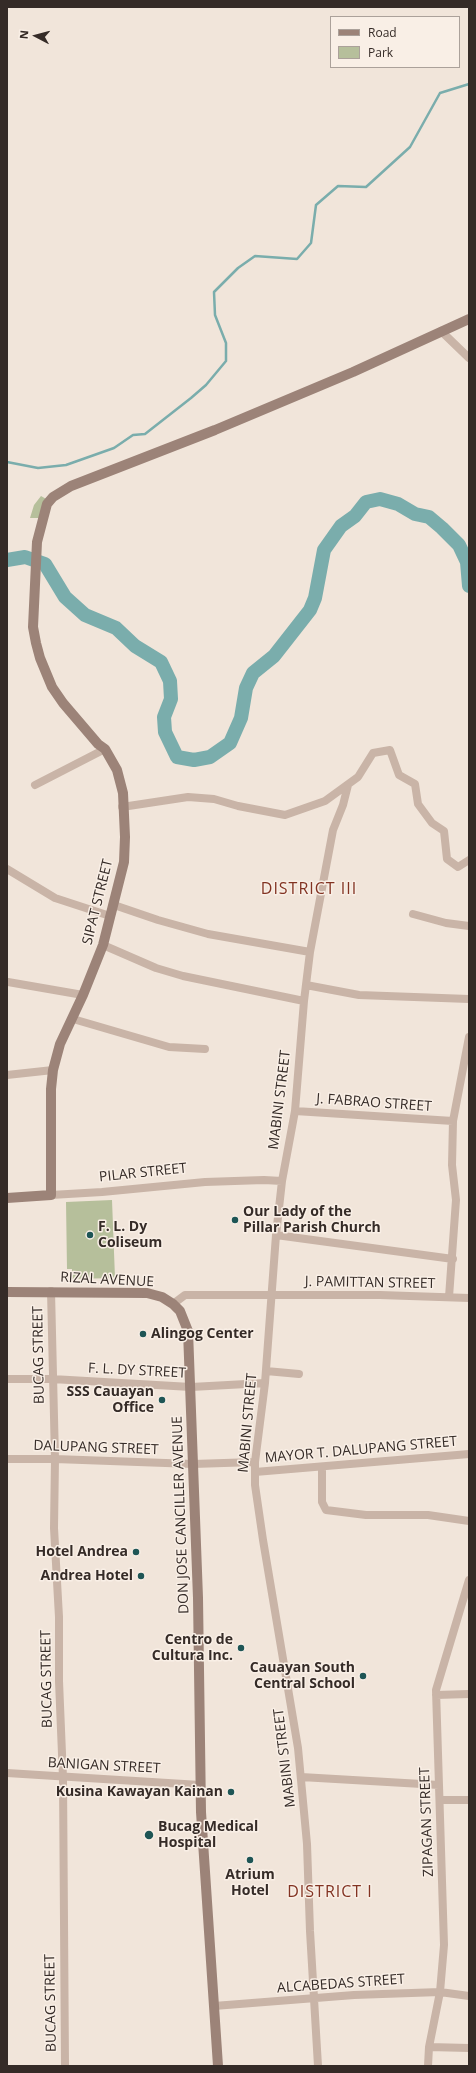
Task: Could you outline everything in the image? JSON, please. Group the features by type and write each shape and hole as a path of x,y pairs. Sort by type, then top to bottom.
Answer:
{"street":[{"name":"SIPAT STREET","path":"52,1195 50,1089 52,1070 60,1044 83,995 103,945 124,862 125,837 122,807 123,793 117,770 105,749 98,744 63,703 52,687 44,670 33,627 37,542 47,504 63,490 215,430 353,372 469,319"},
{"path":"441,331 469,358"},
{"path":"36,785 105,749"},
{"path":"122,807 188,798 214,799 238,806 285,815 325,801 358,777 373,753 390,750 399,775 415,784 418,804 432,823 444,831 447,859 458,867 469,860"},
{"name":"MABINI STREET","path":"318,2066 307,1844 301,1777 291,1701 263,1540 255,1462 265,1383 276,1235 282,1181 295,1111 304,1001 310,952 333,830 343,805 348,785"},
{"path":"7,869 54,898 110,916"},
{"path":"114,905 158,920 208,934 310,952"},
{"path":"413,914 469,926"},
{"path":"103,945 156,968 183,976 304,1001"},
{"path":"8,982 83,995"},
{"path":"306,985 359,995 469,999"},
{"path":"73,1018 169,1047 205,1049"},
{"path":"449,1297 456,1200 452,1158 453,1121 469,1037"},
{"path":"7,1075 52,1070"},
{"name":"J. FABRAO STREET","path":"295,1111 453,1121"},
{"name":"PILAR STREET","path":"7,1198 102,1192 205,1182 264,1180 282,1181"},
{"path":"276,1235 453,1258"},
{"name":"RIZAL AVENUE","path":"7,1292 51,1291 147,1293 162,1297 173,1304"},
{"name":"BUCAG STREET","path":"51,1291 55,1459 54,1528 59,1617 59,1681 63,1778 65,2066"},
{"path":"173,1304 178,1298 185,1295 272,1294"},
{"name":"J. PAMITTAN STREET","path":"272,1294 469,1298"},
{"name":"DON JOSE CANCILLER AVENUE","path":"173,1304 180,1311 188,1331 198,1598 200,1785 218,2066"},
{"path":"266,1371 299,1374"},
{"name":"F. L. DY STREET","path":"7,1379 52,1379 191,1387 265,1383"},
{"name":"MAYOR T. DALUPANG STREET","path":"255,1472 322,1467 416,1457 469,1454"},
{"name":"DALUPANG STREET","path":"7,1459 55,1459 193,1464 255,1462"},
{"path":"322,1467 322,1502 326,1510 366,1515 428,1515 469,1521"},
{"name":"ZIPAGAN STREET","path":"428,2066 429,2047 440,1992 443,1968 444,1920 440,1800 435,1720 436,1695 440,1670 469,1580"},
{"path":"436,1695 469,1694"},
{"name":"BANIGAN STREET","path":"7,1773 63,1778 200,1785"},
{"path":"301,1777 439,1785"},
{"path":"440,1800 469,1800"},
{"name":"ALCABEDAS STREET","path":"214,2006 314,1998 440,1992 469,1996"},
{"path":"429,2047 469,2048"}],"green space":[{"path":"41,496 48,500 39,518 30,518 34,505"},
{"name":"F. L. Dy Coliseum","path":"112,1200 115,1278 72,1279 72,1269 67,1269 66,1202"}],"waterway":[{"path":"7,462 38,468 66,465 114,448 133,435 145,434 191,398 206,385 226,361 226,343 215,315 214,292 238,268 255,256 297,259 311,243 316,205 338,186 366,187 410,147 440,93 469,84"},
{"path":"7,560 25,557 45,564 65,597 85,615 116,628 135,646 161,662 170,681 171,699 164,717 165,732 177,757 194,760 210,757 230,743 241,718 246,688 253,673 274,656 310,610 315,598 324,550 341,526 355,516 366,502 380,499 398,504 415,514 429,517 459,545 467,562 469,586"}],"place":[{"name":"Our Lady of the Pillar Parish Church","path":"235,1220"},
{"name":"F. L. Dy Coliseum","path":"90,1235"},
{"name":"Alingog Center","path":"143,1334"},
{"name":"SSS Cauayan Office","path":"162,1400"},
{"name":"Hotel Andrea","path":"136,1552"},
{"name":"Andrea Hotel","path":"141,1576"},
{"name":"Centro de Cultura Inc.","path":"241,1648"},
{"name":"Cauayan South Central School","path":"363,1676"},
{"name":"Kusina Kawayan Kainan","path":"231,1792"},
{"name":"Bucag Medical Hospital","path":"149,1835"},
{"name":"Atrium Hotel","path":"250,1860"}],"district":[{"name":"DISTRICT III","path":"309,889"},
{"name":"DISTRICT I","path":"330,1892"}]}
